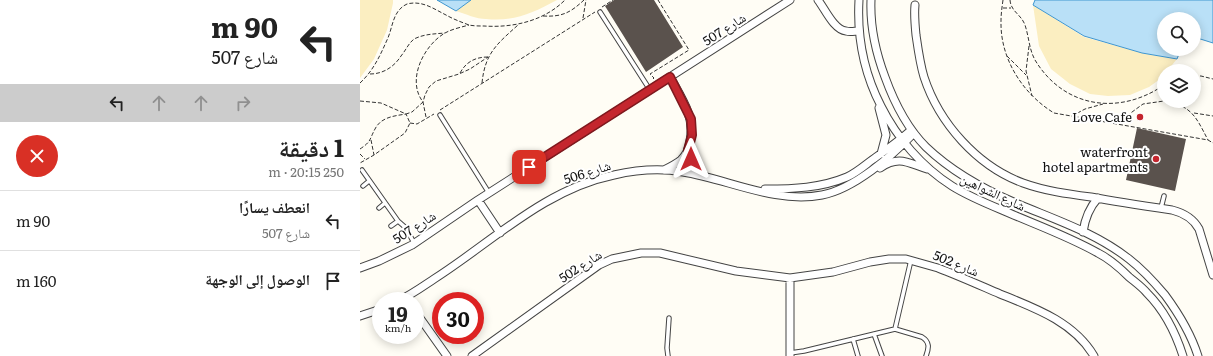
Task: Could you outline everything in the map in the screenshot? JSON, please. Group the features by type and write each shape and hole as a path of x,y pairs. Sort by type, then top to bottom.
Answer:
{"street":[{"name":"شارع 507","path":"360,268 379,261 414,243 478,200 790,0"},
{"path":"818,0 835,25 840,29 845,31 859,31"},
{"name":"شارع الشواهين","path":"859,0 859,31 866,69 880,104 892,126 917,158 953,186 965,193 1081,244 1100,254 1116,265 1148,294 1170,326 1183,356"},
{"name":"شارع الشواهين","path":"871,0 872,23 882,71 889,89 913,132 926,147 954,170 969,179 1005,198 1084,232 1128,258 1156,285 1180,318 1198,356"},
{"path":"915,5 914,13 917,43 924,76 939,111 951,128 976,155 992,166 1021,182 1048,190 1179,212 1196,223 1201,234 1213,275"},
{"path":"664,170 679,162 688,150 692,135 691,119 670,77"},
{"path":"880,104 880,114 886,135 880,154"},
{"name":"شارع 506","path":"417,292 547,201 568,189 611,175 641,170 664,170 703,176 766,193 792,196 822,195 848,186 867,173 913,132"},
{"name":"شارع 506","path":"757,190 796,188 833,181 856,172 880,154 903,141"},
{"path":"688,150 694,165 703,176"},
{"name":"شارع 506","path":"867,173 875,171 889,163 900,161 908,162 932,170"},
{"path":"1084,232 1086,217 1098,198"},
{"path":"478,200 500,233"},
{"name":"شارع 502","path":"472,356 599,265 626,255 660,253 736,271 790,278 833,272 870,262 889,259 911,260 938,268 1044,312 1072,331 1090,349 1094,356"},
{"path":"790,278 790,354"},
{"path":"360,316 372,312"},
{"path":"424,324 447,356"}],"lane":[{"path":"600,12 650,90"},
{"path":"440,115 489,193"},
{"path":"362,170 398,221 406,228 414,243"},
{"path":"363,186 370,181"},
{"path":"1161,208 1164,196"},
{"path":"379,208 385,203"},
{"path":"391,226 398,221"},
{"path":"895,329 911,260"},
{"path":"668,356 666,348 669,318"},
{"path":"790,354 895,329 925,339 928,345 926,356"},
{"path":"874,334 882,356"},
{"path":"852,339 858,356"}],"path":[{"path":"370,74 377,74 385,71 401,56 408,44 414,39 425,34 446,32 462,26 470,25 497,27 518,25 542,16 560,5 565,0"},
{"path":"542,16 555,17 562,15 573,10 584,0"},
{"path":"583,19 586,0"},
{"path":"601,8 613,0"},
{"path":"654,78 650,74 689,50 658,0"},
{"path":"1003,0 1001,22 1003,43 1010,65 1022,85 1032,97 1045,107 1054,113 1208,140 1213,143"},
{"path":"1010,0 1012,8 1025,26 1029,45 1035,59 1045,74 1054,83 1078,98 1104,104 1120,104 1149,95 1157,90"},
{"path":"360,84 370,74 388,38 396,15 407,4 418,2 428,4 446,15 470,25"},
{"path":"1002,8 1012,8"},
{"path":"410,123 418,124 595,11"},
{"path":"482,83 483,72 488,57 496,45 518,25"},
{"path":"427,118 423,102 418,97 416,88 417,73 423,55 433,42 446,32"},
{"path":"1029,45 1026,76 1032,97"},
{"path":"1007,55 1026,76"},
{"path":"459,74 463,67 469,62 476,58 488,57"},
{"path":"374,155 371,140 374,130 383,120 391,116 406,114 416,110 423,102 429,87 436,81 470,69 488,57"},
{"path":"1201,76 1213,79"},
{"path":"360,101 381,103 406,114 410,123 405,134 360,163"},
{"path":"1117,124 1143,104 1157,102"},
{"path":"1072,116 1085,109 1104,104"},
{"path":"1185,108 1193,113 1213,116"},
{"path":"1193,113 1208,140"},
{"path":"360,149 371,140"},
{"path":"360,154 366,160"}],"sand":[{"path":"360,0 393,0 393,3 387,30 374,59 360,78"},
{"path":"471,0 557,0 523,16 496,20 482,19 456,11"},
{"path":"1033,5 1084,37 1142,53 1177,59 1173,64 1157,64 1157,81 1149,87 1130,95 1108,96 1090,94 1070,84 1051,69 1039,46"}],"water":[{"path":"437,0 471,0 456,11"},
{"path":"1035,0 1213,0 1213,43 1201,39 1201,12 1157,12 1157,56 1142,53 1084,36 1033,5"},
{"path":"1160,56 1178,56 1177,59"}],"building":[{"path":"614,0 654,0 683,47 646,72 605,6"},
{"name":"waterfront hotel apartments","path":"1137,128 1186,139 1175,191 1126,180"}],"place":[{"name":"Love Cafe","path":"1140,117"},
{"name":"waterfront hotel apartments","path":"1156,159"}],"route":[{"path":"529,167 670,77 691,119 692,135 688,150 691,159"}]}
